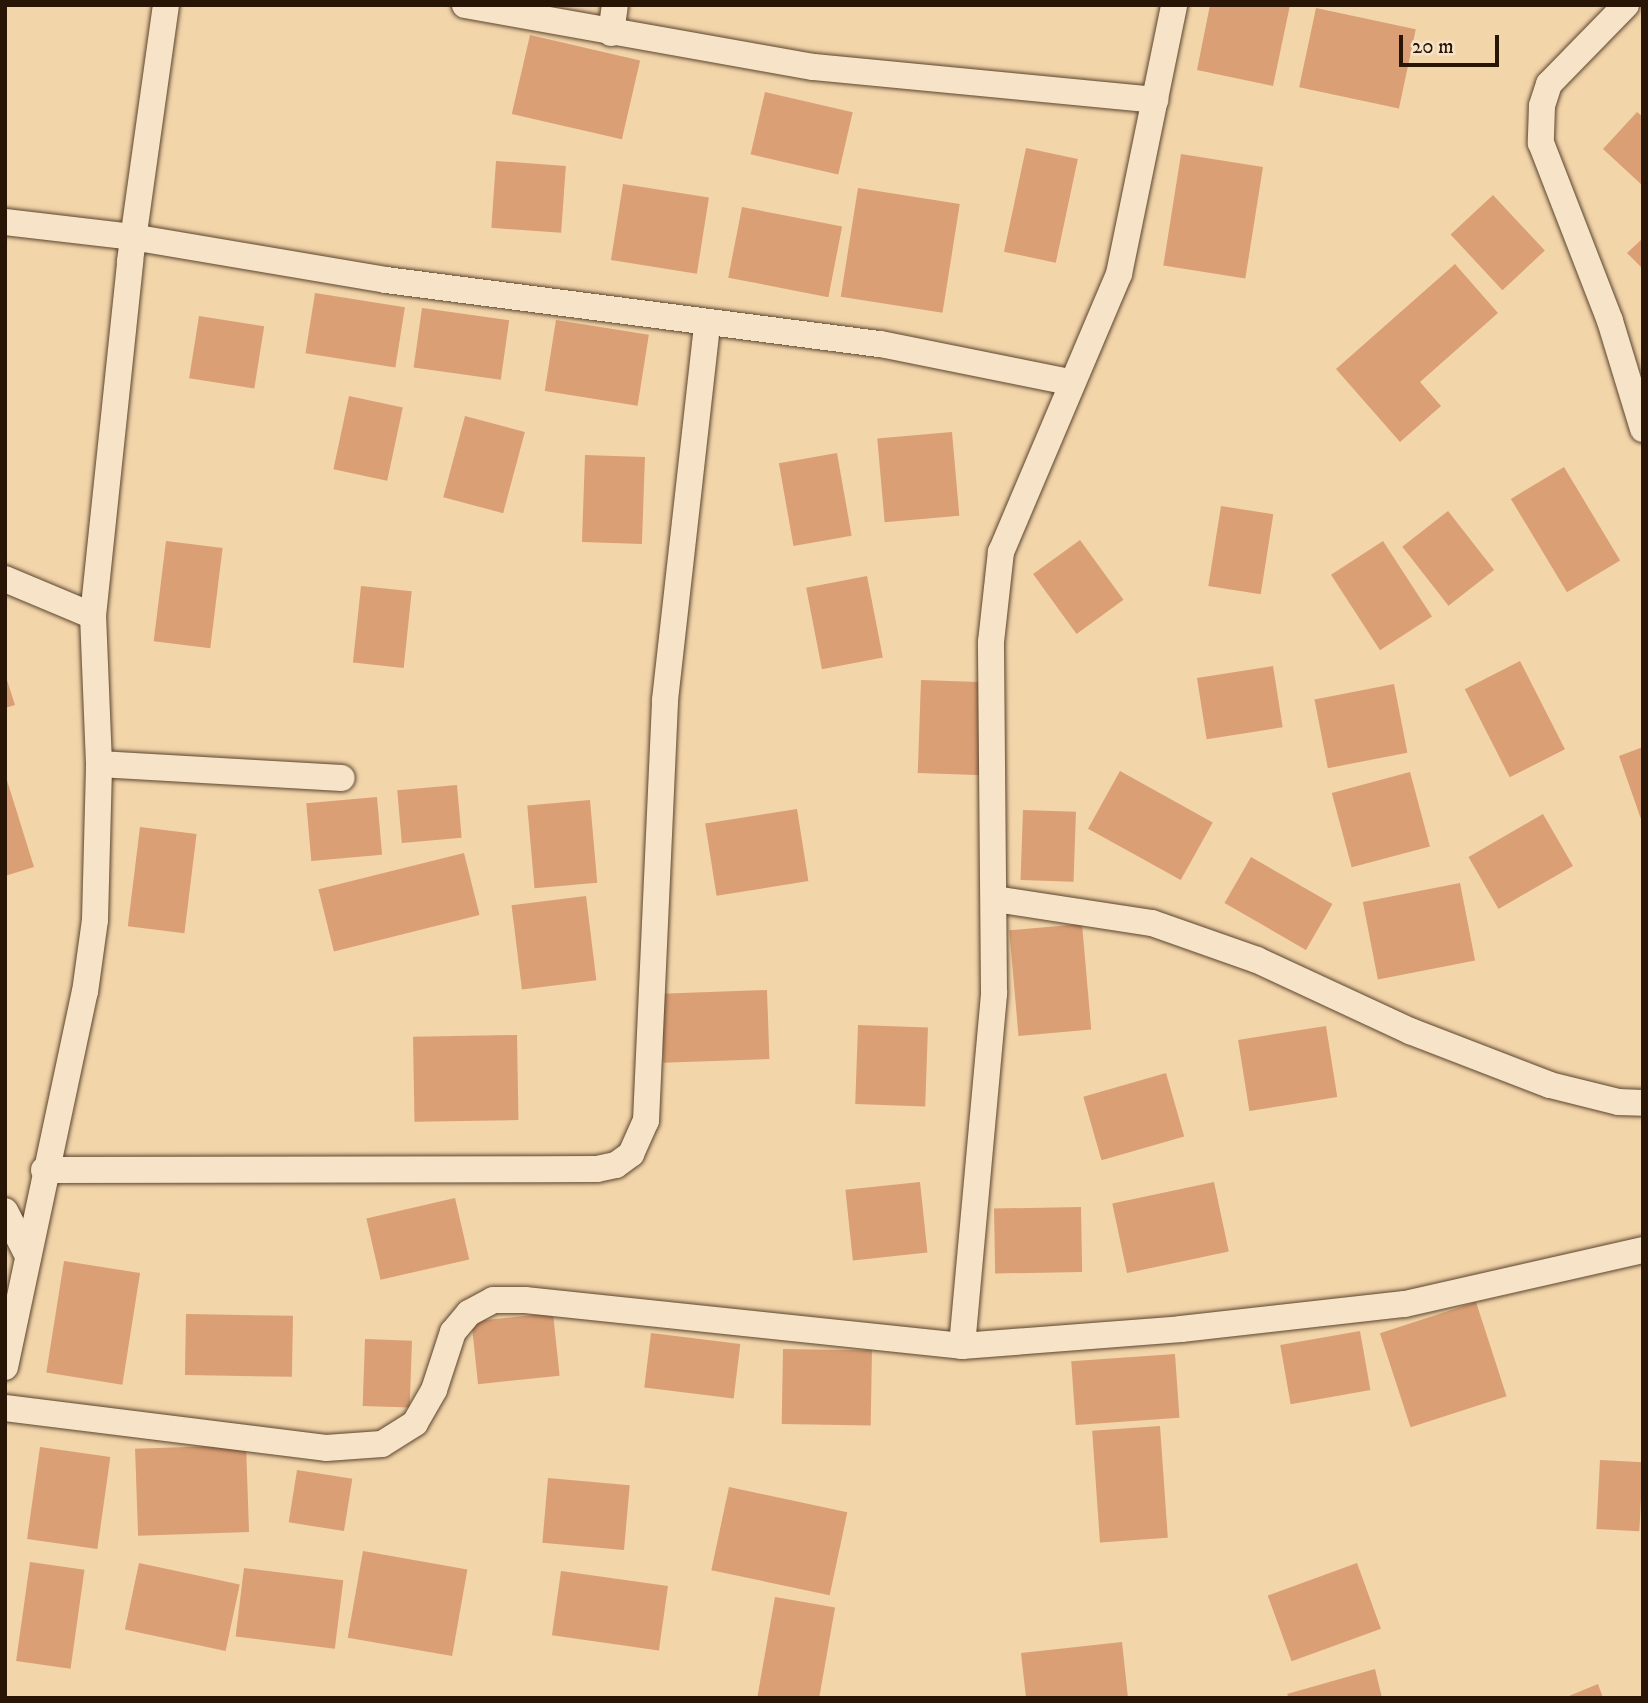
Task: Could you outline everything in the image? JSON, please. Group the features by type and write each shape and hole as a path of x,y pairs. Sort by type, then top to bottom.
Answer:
{"street":[{"path":"5,1367 44,1170 85,992 94,932 99,764 93,616 132,237 166,5"},
{"path":"465,5 814,67 1155,100"},
{"path":"611,33 615,5"},
{"path":"962,1346 994,993 995,593 1012,521 1119,274 1174,5"},
{"path":"1626,5 1549,83 1542,106 1541,143 1610,321 1643,429"},
{"path":"5,222 132,237 386,280 707,324 881,344 1070,382"},
{"path":"44,1170 597,1169 615,1165 631,1154 646,1121 665,700 707,324"},
{"path":"5,579 93,616"},
{"path":"99,764 342,778"},
{"path":"995,898 1152,923 1257,960 1410,1031 1550,1085 1618,1102 1643,1103"},
{"path":"5,1211 28,1256"},
{"path":"5,1408 326,1448 382,1444 415,1423 434,1391 453,1332 469,1312 494,1300 525,1300 962,1346 1181,1329 1405,1304 1643,1250"}],"building":[{"path":"1210,5 1290,5 1273,86 1197,70"},
{"path":"1316,8 1416,29 1399,108 1299,87"},
{"path":"530,35 640,60 622,139 512,114"},
{"path":"765,92 853,112 838,175 751,154"},
{"path":"1637,112 1643,117 1643,186 1603,149"},
{"path":"1026,148 1078,159 1056,263 1004,252"},
{"path":"1181,154 1263,167 1245,279 1163,266"},
{"path":"496,161 566,166 561,233 491,228"},
{"path":"623,184 709,198 697,274 611,260"},
{"path":"858,188 960,204 943,313 841,297"},
{"path":"1493,195 1545,251 1502,290 1451,235"},
{"path":"742,207 842,226 828,297 728,278"},
{"path":"1643,238 1643,269 1627,253"},
{"path":"1455,264 1498,313 1420,382 1441,406 1400,442 1336,369"},
{"path":"315,293 405,307 395,367 305,353"},
{"path":"422,308 509,320 501,380 414,367"},
{"path":"199,316 264,326 254,389 189,378"},
{"path":"556,320 649,335 638,406 545,391"},
{"path":"349,396 403,407 387,481 333,469"},
{"path":"465,416 525,432 503,513 443,497"},
{"path":"952,432 959,516 885,522 877,439"},
{"path":"837,453 852,536 793,546 779,463"},
{"path":"585,455 645,457 642,544 582,542"},
{"path":"1564,467 1620,560 1567,592 1511,499"},
{"path":"1221,506 1273,514 1261,594 1208,586"},
{"path":"1448,511 1494,570 1448,606 1402,547"},
{"path":"1080,540 1123,600 1077,634 1033,574"},
{"path":"166,541 223,548 210,648 154,641"},
{"path":"1383,541 1432,616 1380,650 1331,575"},
{"path":"867,576 883,657 822,669 806,588"},
{"path":"361,586 412,591 404,668 353,663"},
{"path":"1520,661 1565,749 1510,777 1465,689"},
{"path":"1273,666 1283,727 1207,739 1197,678"},
{"path":"5,674 15,705 5,708"},
{"path":"921,680 986,682 983,775 918,773"},
{"path":"1394,684 1407,753 1328,768 1314,699"},
{"path":"1643,747 1643,822 1642,822 1619,756"},
{"path":"1120,771 1213,822 1181,880 1088,829"},
{"path":"1410,772 1430,846 1352,867 1332,793"},
{"path":"5,774 34,867 5,876"},
{"path":"457,785 462,838 402,843 397,790"},
{"path":"377,797 382,855 311,861 306,803"},
{"path":"590,800 597,883 534,888 527,805"},
{"path":"797,809 808,881 717,896 705,824"},
{"path":"1023,810 1076,812 1074,882 1021,880"},
{"path":"1543,814 1573,866 1499,909 1469,857"},
{"path":"140,827 197,834 184,933 128,926"},
{"path":"464,853 479,915 334,951 318,889"},
{"path":"1251,857 1332,904 1306,950 1224,903"},
{"path":"1460,883 1475,961 1378,979 1363,902"},
{"path":"586,896 596,980 522,990 512,905"},
{"path":"1082,924 1091,1030 1019,1036 1009,930"},
{"path":"767,990 769,1059 663,1063 661,994"},
{"path":"858,1025 928,1027 925,1106 855,1104"},
{"path":"1326,1026 1337,1097 1249,1111 1238,1040"},
{"path":"517,1035 518,1120 414,1122 413,1037"},
{"path":"1166,1073 1184,1136 1102,1160 1083,1097"},
{"path":"920,1182 927,1253 853,1260 845,1190"},
{"path":"1214,1182 1229,1251 1127,1273 1112,1204"},
{"path":"455,1198 469,1259 381,1280 366,1218"},
{"path":"1081,1207 1082,1272 995,1274 994,1209"},
{"path":"64,1261 140,1273 122,1385 46,1373"},
{"path":"1476,1302 1507,1396 1411,1427 1380,1333"},
{"path":"553,1313 560,1376 478,1384 471,1322"},
{"path":"186,1314 293,1316 292,1377 185,1375"},
{"path":"1360,1331 1370,1390 1291,1404 1280,1345"},
{"path":"651,1333 740,1344 734,1399 644,1388"},
{"path":"365,1339 412,1341 410,1408 363,1406"},
{"path":"783,1349 872,1351 871,1426 782,1424"},
{"path":"1175,1354 1179,1418 1076,1425 1071,1361"},
{"path":"1160,1426 1168,1538 1100,1542 1092,1431"},
{"path":"246,1445 249,1532 138,1536 135,1449"},
{"path":"40,1447 110,1457 97,1549 27,1539"},
{"path":"1600,1460 1643,1462 1639,1531 1596,1529"},
{"path":"297,1470 352,1479 344,1531 289,1522"},
{"path":"548,1478 630,1485 624,1550 542,1543"},
{"path":"729,1487 847,1512 830,1595 711,1570"},
{"path":"363,1551 467,1569 452,1656 348,1638"},
{"path":"30,1562 84,1570 71,1669 16,1661"},
{"path":"139,1563 240,1584 226,1651 125,1630"},
{"path":"1357,1563 1381,1629 1292,1661 1268,1595"},
{"path":"244,1568 343,1580 335,1649 236,1636"},
{"path":"561,1571 668,1586 659,1650 552,1635"},
{"path":"775,1597 835,1608 819,1698 757,1698"},
{"path":"1122,1642 1128,1698 1026,1698 1021,1653"},
{"path":"1375,1669 1382,1698 1289,1698 1287,1694"},
{"path":"1598,1684 1603,1698 1564,1698"}]}
